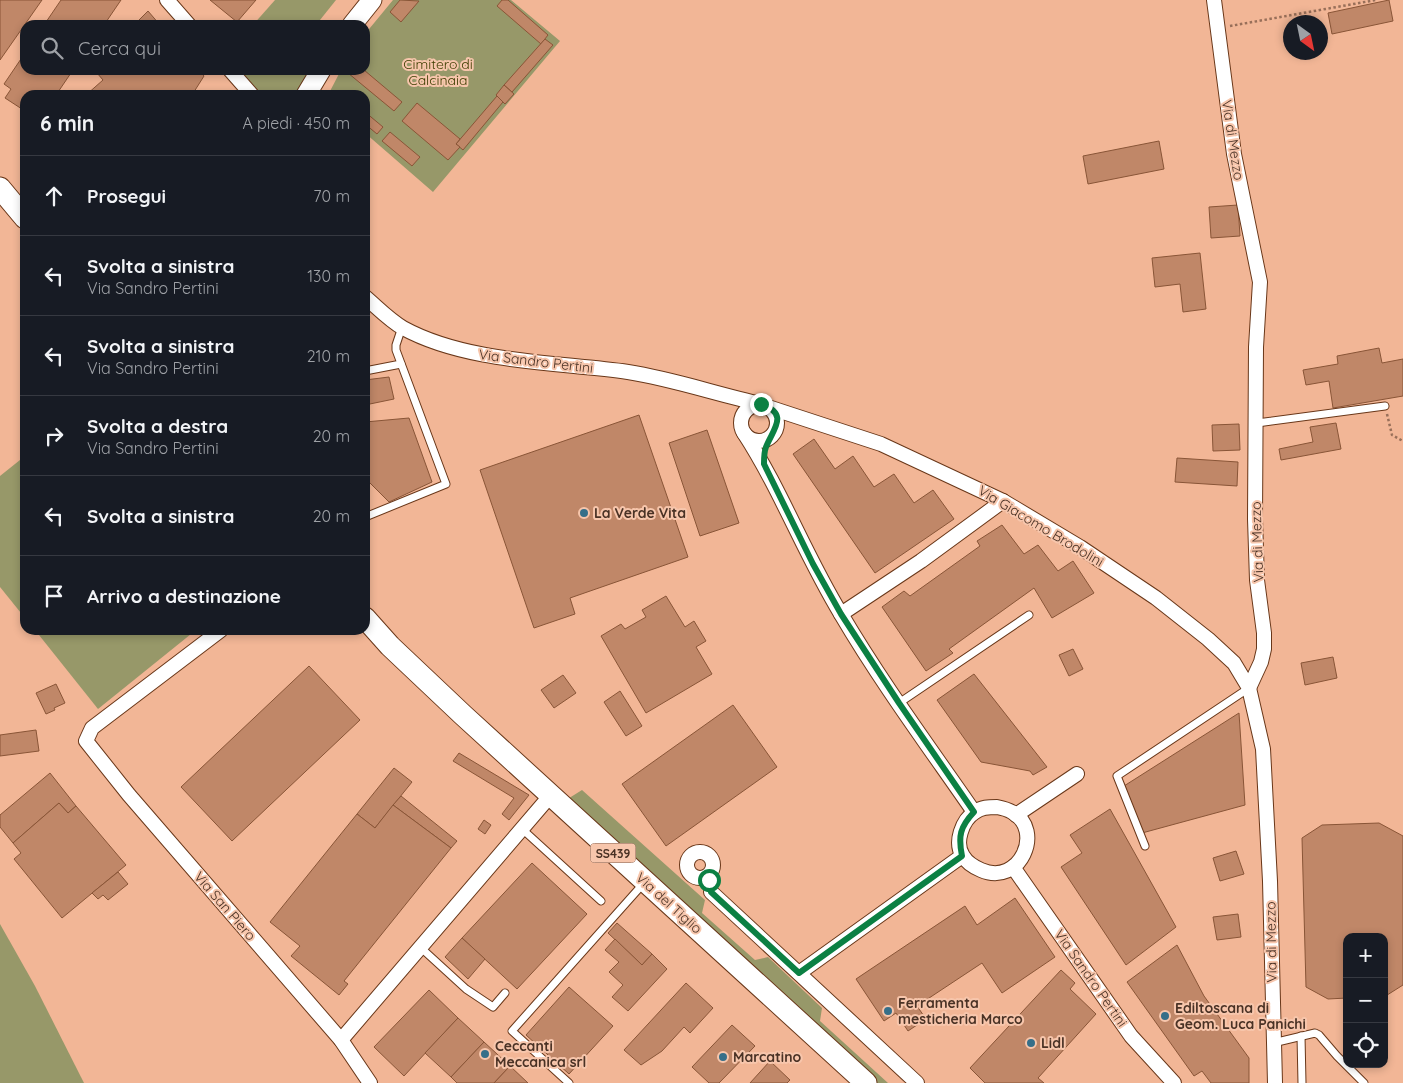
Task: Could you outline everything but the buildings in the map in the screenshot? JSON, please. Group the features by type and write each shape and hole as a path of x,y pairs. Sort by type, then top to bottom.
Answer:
{"main road":[{"path":"0,188 20,212"},
{"name":"Via del Tiglio","path":"370,623 398,653 550,796 866,1083"}],"street":[{"path":"167,0 185,20"},
{"path":"356,20 372,0"},
{"name":"Via di Mezzo","path":"1214,0 1216,28 1234,154 1260,282 1256,347 1255,519 1257,572 1264,649 1261,662 1249,688 1262,749 1270,881 1275,1083"},
{"path":"234,75 248,90"},
{"path":"309,90 318,75"},
{"name":"Via Sandro Pertini","path":"370,301 402,327 426,339 471,352 498,357 628,372 672,381 764,405"},
{"path":"720,395 731,405 748,438 755,441 768,439 784,421 800,417"},
{"path":"764,464 765,450 774,433 777,417 774,411 764,405 750,406 741,418 742,428 764,464 813,564 841,614 974,812"},
{"name":"Via Giacomo Brodolini","path":"764,405 881,444 1003,501 1080,547 1156,598 1224,653 1234,663 1249,688"},
{"path":"841,614 921,561 1003,501"},
{"name":"Via San Piero","path":"214,635 92,728 86,741 130,795 342,1040 370,1083"},
{"path":"1016,815 1077,774"},
{"path":"342,1040 550,796"},
{"path":"997,806 1016,815 1026,832 1027,839 1022,858 1013,867 1004,872 988,874 973,867 962,856 960,836 965,821 974,812 983,808 997,806"},
{"path":"711,892 709,886 713,868 712,860 710,856 699,852 690,856 687,862 687,869 693,877 917,1083"},
{"path":"799,973 962,856"},
{"name":"Via Sandro Pertini","path":"1013,867 1132,1036 1174,1083"},
{"path":"693,877 703,878 711,874"}],"lane":[{"path":"370,515 446,484 396,350 402,327"},
{"path":"370,370 401,364"},
{"path":"1256,424 1385,406"},
{"path":"899,703 1029,615"},
{"path":"1145,846 1117,776 1249,688"},
{"path":"521,828 601,901"},
{"path":"569,1083 512,1031 645,882"},
{"path":"420,947 466,989 493,1007 505,993"},
{"path":"1273,1043 1315,1033 1364,1083"},
{"path":"1302,1036 1302,1083"}],"path":[{"path":"1216,28 1376,0"},
{"path":"1385,406 1392,435 1403,441"}],"green space":[{"path":"275,0 336,0 320,20 257,20"},
{"name":"Cimitero di Calcinaia","path":"393,0 511,0 560,41 433,192 370,137 370,90 331,90 338,75 370,75 370,28"},
{"path":"244,75 308,75 299,90 258,90"},
{"path":"20,460 20,612 0,587 0,476"},
{"path":"39,635 190,635 98,709"},
{"path":"582,790 705,900 702,913 755,960 768,957 822,1008 820,1021 888,1083 876,1083 566,800"},
{"path":"0,924 35,986 84,1083 0,1083"}],"place":[{"name":"La Verde Vita","path":"584,513"},
{"name":"Ferramenta mesticheria Marco","path":"888,1011"},
{"name":"Ediltoscana di Geom. Luca Panichi","path":"1165,1016"},
{"name":"Lidl","path":"1031,1043"},
{"name":"Ceccanti Meccanica srl","path":"485,1054"},
{"name":"Marcatino","path":"723,1057"}],"route":[{"path":"709,880 711,892 799,973 962,856 960,836 965,821 974,812 841,614 813,564 764,464 766,446 776,431 777,417 774,411 761,404"}]}
